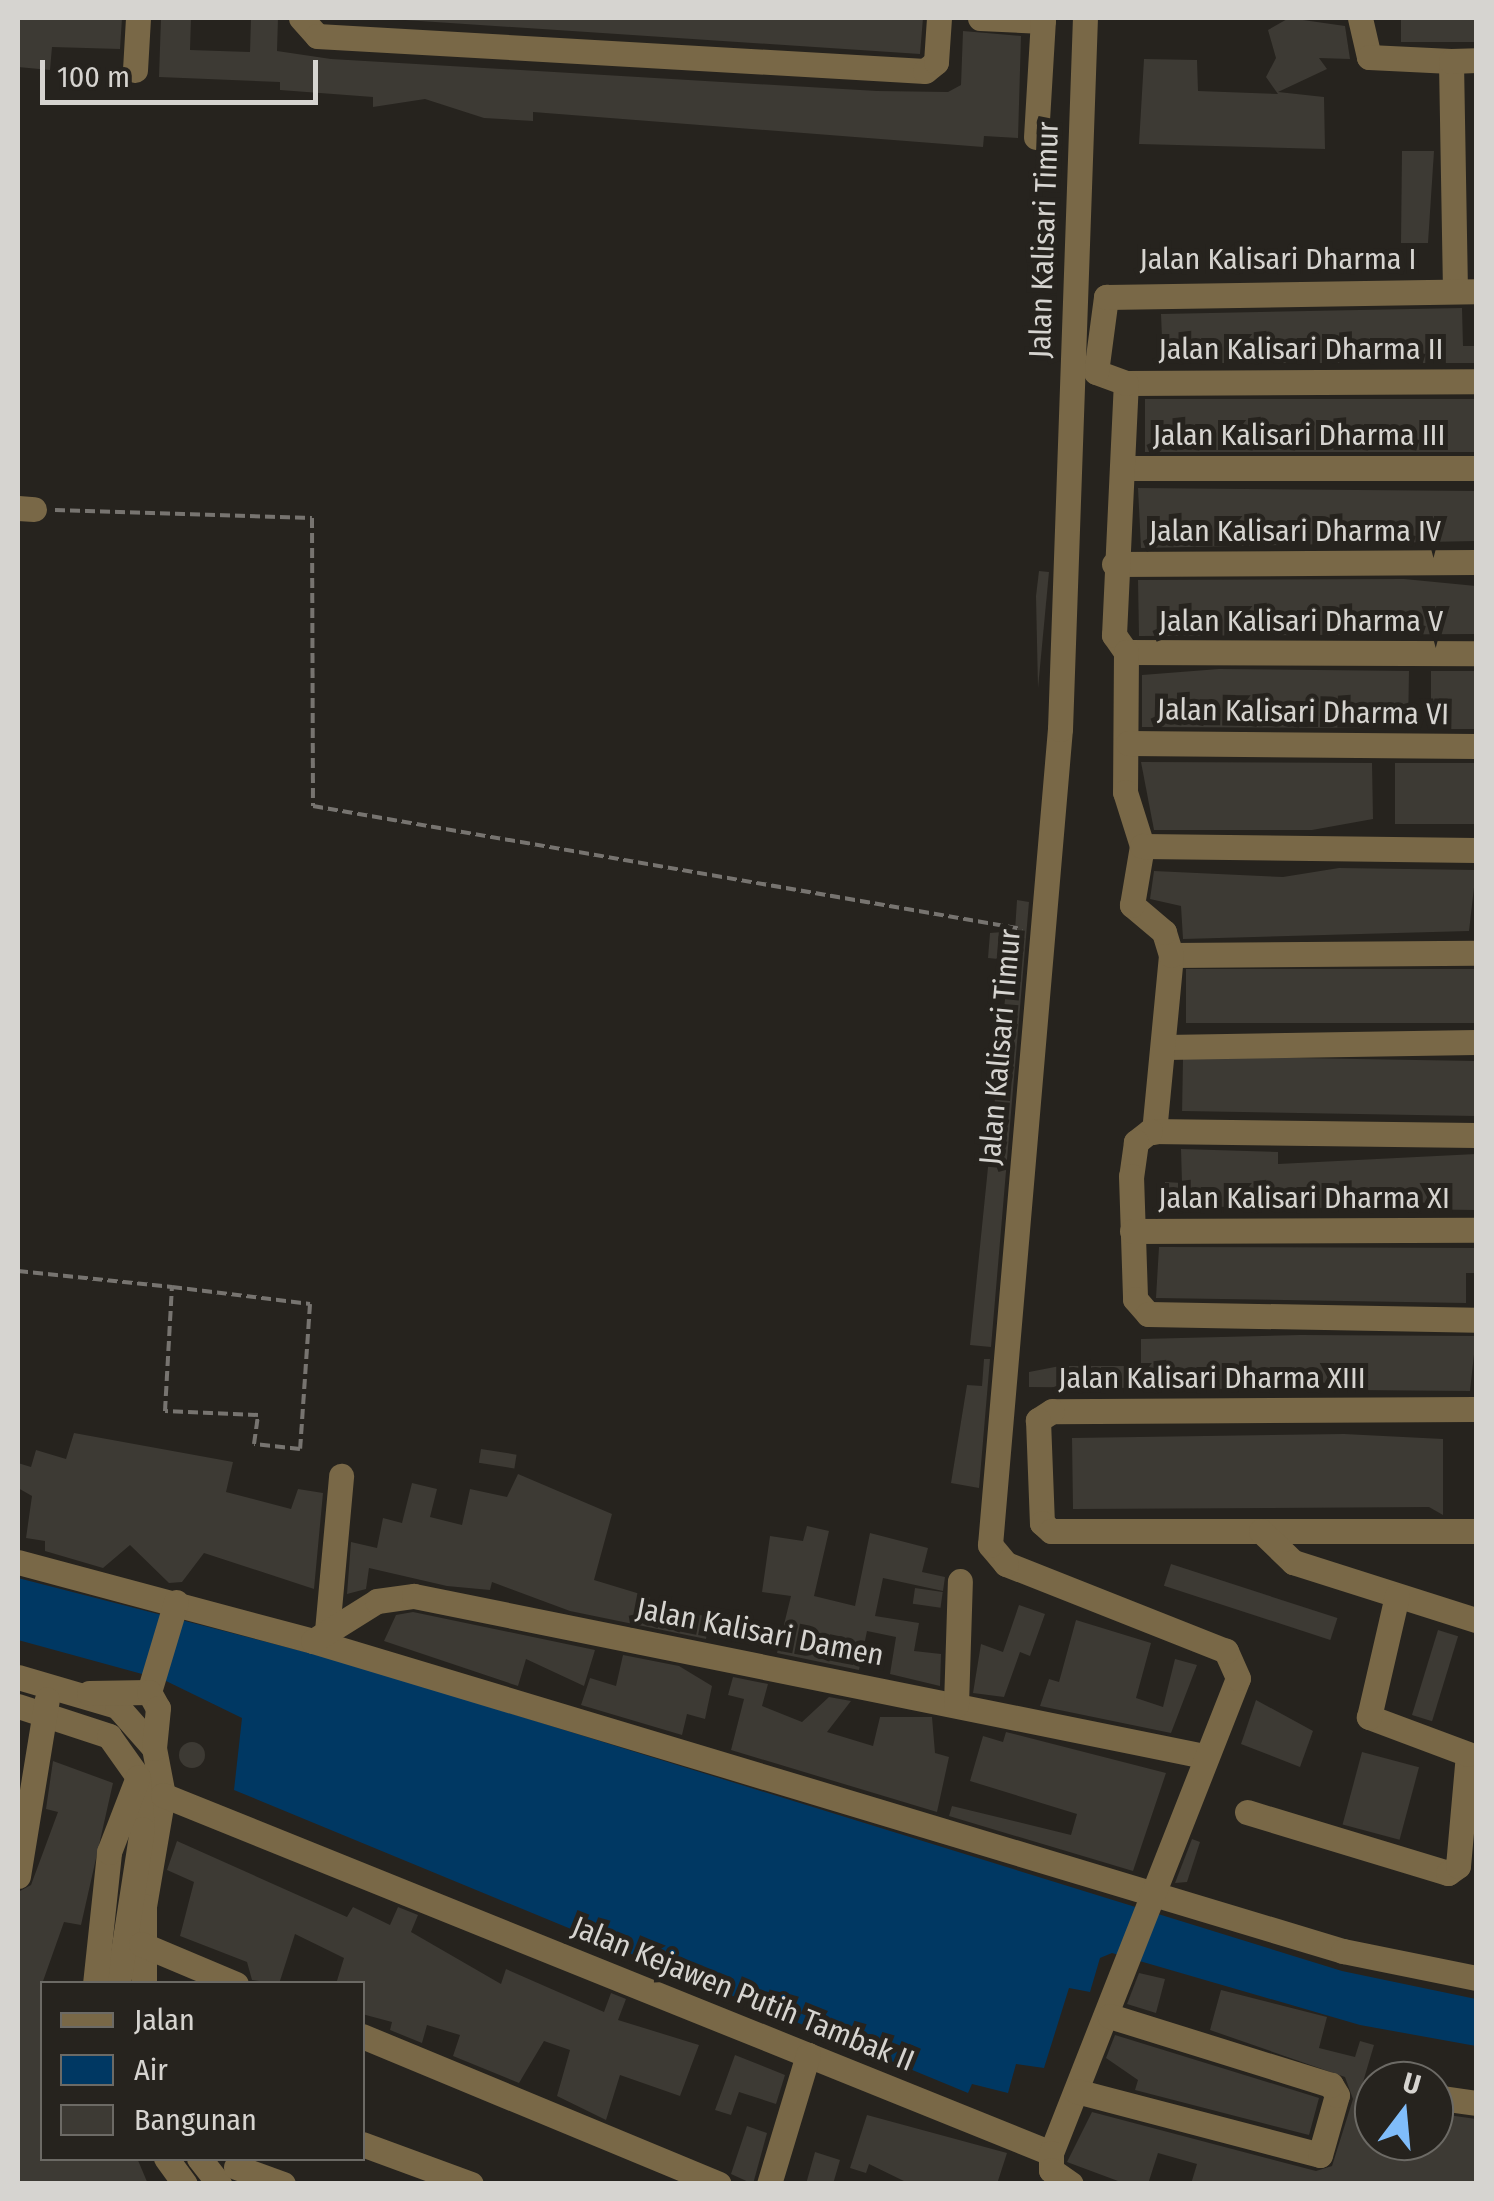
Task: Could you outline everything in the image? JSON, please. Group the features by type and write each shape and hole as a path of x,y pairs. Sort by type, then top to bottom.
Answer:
{"street":[{"path":"135,70 138,18"},
{"path":"301,21 317,36 925,71 936,62 939,18"},
{"path":"980,18 1043,19 1036,137"},
{"name":"Jalan Kalisari Timur","path":"1086,18 1060,729 990,1546 1006,1564 1236,1660 1238,1678 1147,1896"},
{"path":"1360,18 1369,57 1464,61 1466,291"},
{"name":"Jalan Kalisari Dharma I","path":"1126,383 1096,372 1101,306 1114,292 1466,291"},
{"name":"Jalan Kalisari Dharma II","path":"1126,383 1476,380"},
{"path":"1126,383 1114,564 1114,635 1126,652 1126,792 1142,846 1131,892 1136,912 1156,926 1170,955 1165,1048 1154,1132 1133,1154 1136,1303 1148,1314 1476,1320"},
{"name":"Jalan Kalisari Dharma III","path":"1122,468 1476,468"},
{"name":"Jalan Kalisari Dharma IV","path":"1114,564 1476,562"},
{"name":"Jalan Kalisari Dharma V","path":"1126,652 1476,653"},
{"name":"Jalan Kalisari Dharma VI","path":"1128,743 1476,746"},
{"path":"1142,846 1476,850"},
{"path":"1170,955 1476,953"},
{"path":"1165,1048 1476,1042"},
{"path":"1154,1132 1476,1136"},
{"name":"Jalan Kalisari Dharma XI","path":"1132,1230 1476,1230"},
{"name":"Jalan Kalisari Dharma XIII","path":"1476,1409 1039,1417 1048,1530 1476,1531"},
{"path":"320,1636 341,1476"},
{"path":"1261,1531 1293,1562 1476,1620"},
{"path":"18,1562 175,1608 320,1636 1147,1896 1343,1951 1476,1978"},
{"path":"956,1705 960,1581"},
{"name":"Jalan Kalisari Damen","path":"320,1636 406,1595 1204,1756"},
{"path":"1247,1812 1448,1873 1458,1866 1468,1754 1369,1717 1397,1596"},
{"path":"144,1981 141,1944 162,1795 154,1748 158,1708 152,1687 175,1608"},
{"path":"18,1677 84,1694 136,1718 154,1748"},
{"path":"18,1876 25,1782 50,1685"},
{"path":"84,1694 152,1687"},
{"path":"18,1706 108,1736 138,1777 142,1830 118,1981"},
{"path":"95,1981 109,1852 138,1777"},
{"name":"Jalan Kejawen Putih Tambak II","path":"162,1795 1051,2153"},
{"path":"1071,2184 1051,2170 1051,2153 1110,2016 1147,1896"},
{"path":"141,1944 229,1981"},
{"path":"1076,2091 1314,2160 1336,2096 1331,2085 1110,2016"},
{"path":"365,2037 719,2184"},
{"path":"769,2184 808,2055"},
{"path":"365,2145 461,2182"},
{"path":"168,2161 185,2184"},
{"path":"206,2161 233,2173 283,2184"}],"path":[{"path":"34,509 312,518 313,806 1043,932"},
{"path":"18,1270 172,1287 310,1304 300,1449 254,1444 258,1415 165,1411 172,1287"}],"water":[{"path":"18,1578 348,1663 1342,1971 1476,1999 1476,2046 1360,2025 1112,1953 1100,1958 1090,1992 1069,1988 1044,2068 1016,2064 1008,2093 972,2084 968,2093 234,1790 242,1718 164,1680 18,1640"}],"building":[{"path":"18,18 122,18 120,49 52,47 50,70 18,67"},
{"path":"161,18 191,18 190,50 250,52 251,18 278,18 277,51 331,59 877,91 948,92 961,85 963,31 1021,36 1018,138 984,136 983,147 533,112 533,121 484,118 425,99 373,107 373,97 280,90 280,82 159,77"},
{"path":"375,18 923,18 920,54"},
{"path":"1289,18 1345,26 1350,59 1319,58 1327,69 1278,92 1324,97 1325,149 1139,144 1144,59 1197,60 1198,91 1278,94 1266,77 1276,58 1268,30"},
{"path":"1401,18 1476,18 1476,42 1401,42"},
{"path":"1402,151 1434,151 1428,243 1401,243"},
{"path":"1462,308 1463,346 1476,346 1476,363 1163,363 1161,314"},
{"path":"1145,399 1476,399 1476,452 1145,452"},
{"path":"1138,488 1476,491 1476,541 1141,548"},
{"path":"1039,571 1049,572 1038,688 1036,596"},
{"path":"1404,579 1476,586 1476,634 1139,636 1138,580"},
{"path":"1219,669 1409,671 1408,728 1142,727 1142,675"},
{"path":"1431,671 1476,671 1476,729 1431,729"},
{"path":"1141,762 1372,763 1373,819 1312,830 1154,830"},
{"path":"1395,763 1476,763 1476,824 1395,824"},
{"path":"1339,868 1476,870 1469,931 1183,939 1181,906 1150,899 1154,871 1283,877"},
{"path":"1017,900 1029,902 991,1347 970,1345 1009,960 988,958 990,933 1015,931"},
{"path":"1186,969 1476,969 1476,1023 1186,1023"},
{"path":"1183,1056 1476,1061 1475,1116 1182,1111"},
{"path":"1181,1149 1278,1152 1278,1164 1476,1154 1476,1210 1164,1206 1165,1182 1182,1183"},
{"path":"1159,1247 1476,1248 1476,1273 1466,1273 1466,1303 1156,1298"},
{"path":"1476,1336 1470,1391 1029,1387 1029,1372 1060,1366 1141,1366 1141,1339"},
{"path":"984,1359 990,1359 979,1488 951,1483 967,1385 982,1386"},
{"path":"74,1433 233,1462 226,1492 291,1509 298,1489 323,1493 314,1589 204,1553 182,1582 169,1583 130,1545 103,1568 45,1551 45,1541 26,1538 32,1496 18,1488 18,1463 31,1467 36,1450 66,1459"},
{"path":"1344,1434 1443,1439 1443,1515 1429,1507 1073,1509 1072,1438"},
{"path":"481,1449 517,1455 514,1468 479,1463"},
{"path":"518,1474 612,1514 594,1580 650,1597 648,1605 710,1617 706,1639 570,1611 492,1582 490,1590 447,1586 369,1568 366,1589 347,1594 351,1542 377,1548 383,1518 402,1523 412,1483 437,1489 430,1517 462,1525 470,1489 507,1497"},
{"path":"807,1526 829,1531 814,1596 855,1606 870,1533 928,1548 922,1572 945,1577 943,1591 883,1578 875,1616 919,1623 914,1651 941,1654 940,1686 890,1674 896,1637 867,1631 859,1670 777,1653 791,1596 762,1592 770,1536 803,1541"},
{"path":"1171,1564 1337,1618 1330,1640 1164,1586"},
{"path":"915,1588 943,1592 941,1608 913,1604"},
{"path":"1019,1605 1045,1614 1030,1656 1020,1652 1004,1697 973,1693 981,1644 1003,1652"},
{"path":"413,1612 595,1650 584,1686 526,1659 518,1686 384,1641 396,1615"},
{"path":"1076,1620 1151,1643 1136,1698 1163,1707 1175,1659 1197,1665 1171,1733 1040,1706 1049,1679 1059,1682"},
{"path":"1438,1630 1458,1636 1432,1721 1412,1715"},
{"path":"623,1655 679,1666 712,1686 705,1719 687,1714 682,1735 581,1705 590,1678 616,1686"},
{"path":"733,1677 768,1684 762,1706 802,1722 829,1697 851,1701 827,1732 873,1746 880,1717 932,1717 935,1753 949,1757 937,1812 731,1750 744,1699 728,1695"},
{"path":"1256,1700 1313,1731 1300,1767 1241,1744"},
{"path":"1006,1732 1166,1773 1133,1871 949,1816 952,1806 1071,1835 1077,1814 970,1781 983,1736 1003,1742"},
{"path":"192,1742 201,1746 205,1755 201,1764 192,1768 183,1764 179,1755 183,1746"},
{"path":"1362,1752 1419,1767 1400,1840 1343,1824"},
{"path":"53,1761 113,1783 81,1925 64,1922 40,1981 40,2161 138,2161 148,2184 18,2184 18,1892 31,1885 58,1812 46,1809"},
{"path":"1192,1839 1200,1842 1187,1882 1175,1883"},
{"path":"177,1841 347,1917 353,1907 390,1925 398,1907 418,1915 411,1932 501,1984 506,1969 604,2012 611,1993 626,1999 618,2020 699,2045 680,2096 620,2075 606,2120 557,2096 570,2050 544,2041 519,2083 453,2056 460,2035 427,2025 422,2043 390,2030 392,2022 365,2015 365,1981 337,1981 344,1958 295,1934 280,1981 252,1980 247,1962 180,1936 194,1882 167,1870"},
{"path":"1139,1973 1165,1979 1156,2013 1127,2004"},
{"path":"1221,1990 1327,2017 1319,2048 1355,2057 1360,2041 1374,2045 1369,2061 1354,2061 1354,2161 1454,2161 1454,2116 1476,2119 1476,2184 1191,2184 1197,2164 1158,2153 1148,2184 1126,2184 1067,2162 1092,2112 1316,2171 1332,2166 1353,2099 1345,2077 1210,2030"},
{"path":"1115,2035 1319,2098 1309,2135 1135,2090 1138,2080 1106,2058"},
{"path":"735,2055 785,2075 776,2104 739,2092 731,2115 715,2110"},
{"path":"867,2115 1007,2153 997,2184 910,2184 869,2164 866,2173 850,2168"},
{"path":"747,2126 767,2133 753,2184 731,2174"},
{"path":"815,2152 840,2160 833,2184 806,2184"}]}
